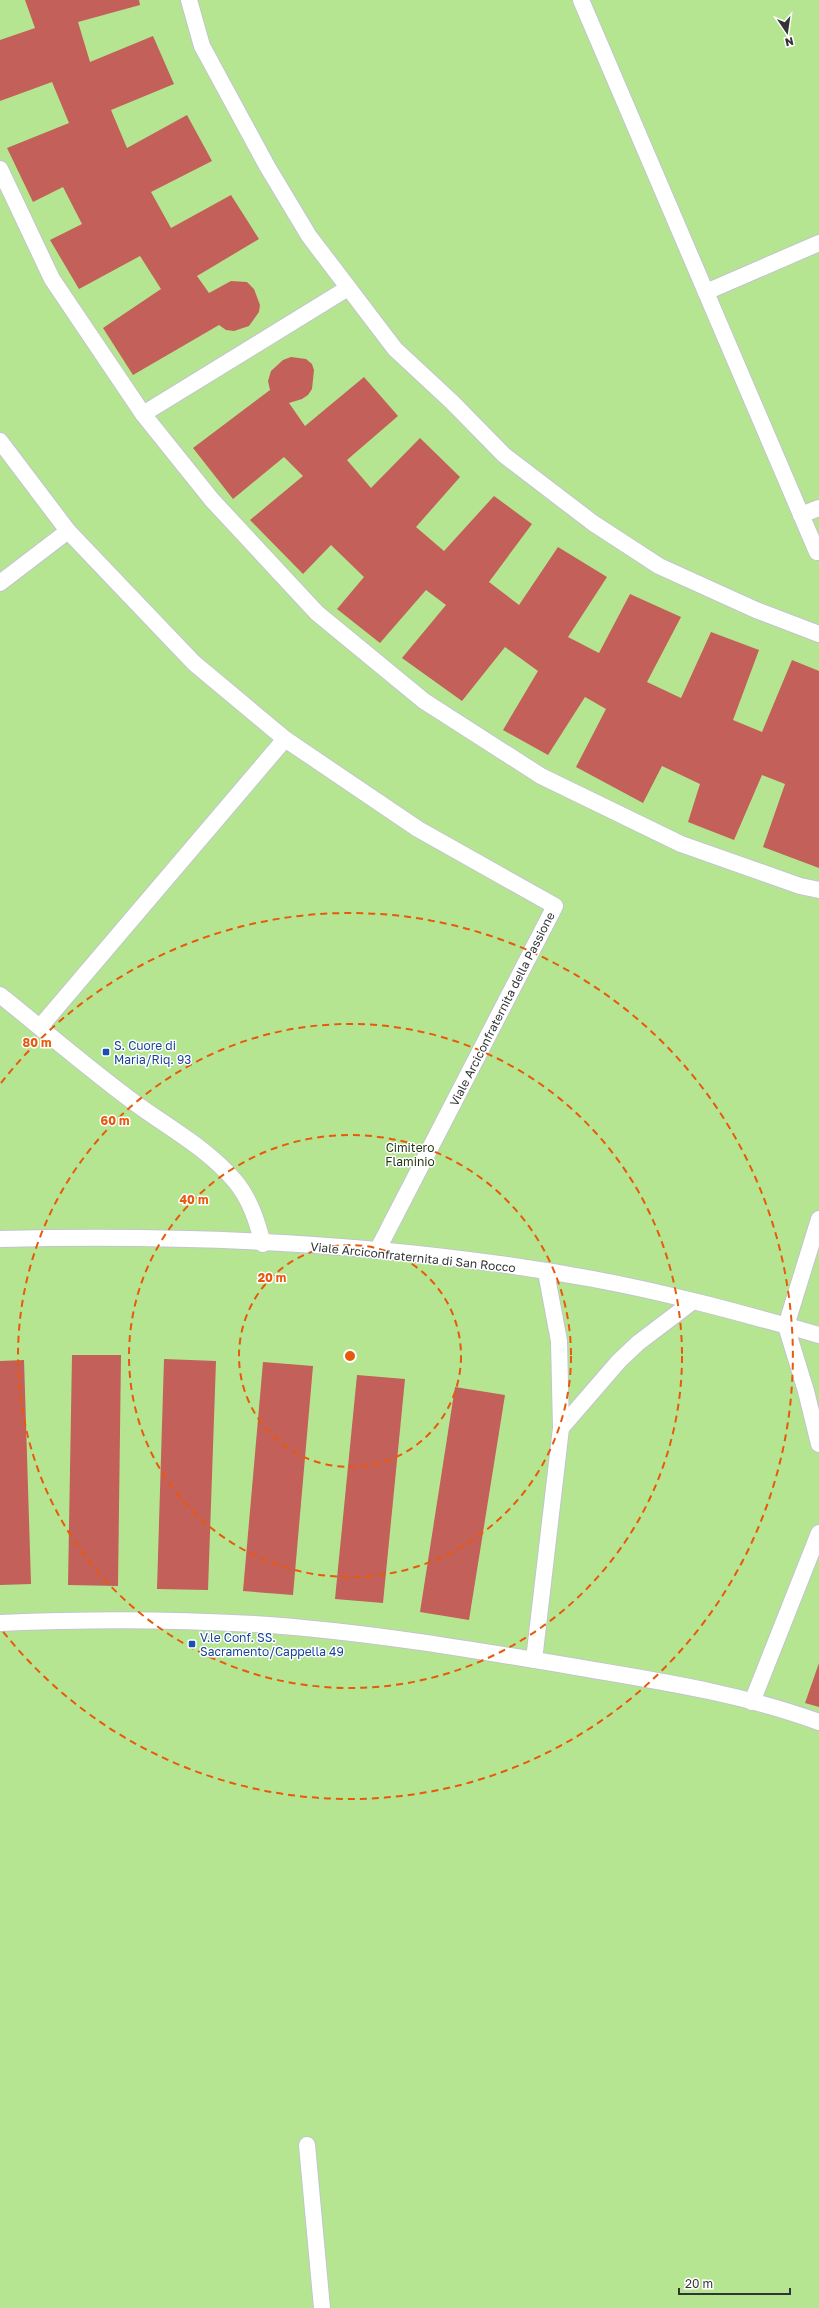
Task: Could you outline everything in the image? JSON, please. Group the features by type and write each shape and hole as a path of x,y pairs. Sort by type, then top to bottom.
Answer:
{"lane":[{"path":"189,0 202,46 267,166 309,236 395,349 452,402 504,455 593,523 659,566 756,610 819,634"},
{"path":"581,0 817,552"},
{"path":"0,169 52,279 143,414 212,500 317,613 424,701 541,776 681,844 800,886 819,890"},
{"path":"706,292 819,243"},
{"path":"143,414 348,288"},
{"name":"Viale Arciconfraternita della Passione","path":"0,442 68,531 194,663 285,739 418,829 555,906 377,1252"},
{"path":"801,515 819,508"},
{"path":"0,583 68,531"},
{"path":"40,1027 285,739"},
{"path":"0,995 135,1103 206,1152 221,1166 236,1182 249,1202 258,1223 263,1244"},
{"path":"819,1219 786,1326 806,1391 819,1444"},
{"name":"Viale Arciconfraternita di San Rocco","path":"0,1239 135,1238 263,1244 377,1252 546,1272 594,1280 692,1302 819,1335"},
{"path":"534,1660 561,1428 560,1347 546,1272"},
{"path":"561,1428 619,1361 638,1343 692,1302"},
{"path":"752,1702 819,1533"},
{"path":"0,1623 146,1620 256,1624 428,1644 534,1660 698,1688 819,1722"},
{"path":"307,2145 322,2308"}],"green space":[{"name":"Cimitero Flaminio","path":"0,0 819,0 819,2308 0,2308"}],"building":[{"path":"25,0 139,0 140,5 78,22 90,62 153,36 174,84 111,110 127,148 187,115 212,161 151,192 171,228 231,195 259,239 197,276 209,293 231,281 247,282 254,289 260,305 259,312 249,326 234,331 226,330 219,325 133,375 103,328 161,289 140,256 79,289 50,240 82,224 63,187 33,202 7,148 69,123 52,82 0,101 0,40 35,28"},
{"path":"291,357 306,359 312,364 314,370 312,389 308,395 302,399 289,403 305,426 364,377 398,416 347,460 371,488 420,438 460,477 416,527 444,551 494,496 532,524 489,582 519,605 558,547 607,577 568,637 599,653 630,594 681,617 647,682 681,698 711,632 759,650 733,720 762,732 792,660 819,671 819,868 763,847 785,784 762,775 734,840 688,822 700,784 662,766 643,803 576,767 606,709 585,697 548,755 503,730 538,671 505,647 462,701 402,658 446,605 426,590 380,643 337,609 364,577 331,545 303,574 250,520 303,476 284,457 233,499 193,448 270,390 268,381 271,371 283,360"},
{"path":"72,1355 121,1355 118,1586 68,1585"},
{"path":"164,1359 216,1361 208,1590 157,1589"},
{"path":"24,1360 31,1584 0,1585 0,1361"},
{"path":"263,1362 313,1366 293,1595 243,1591"},
{"path":"357,1375 405,1379 383,1603 335,1599"},
{"path":"455,1387 505,1395 469,1620 420,1612"},
{"path":"819,1663 819,1707 805,1703"}],"place":[{"name":"S. Cuore di Maria/Riq. 93","path":"106,1052"},
{"name":"V.le Conf. SS. Sacramento/Cappella 49","path":"192,1644"}]}
